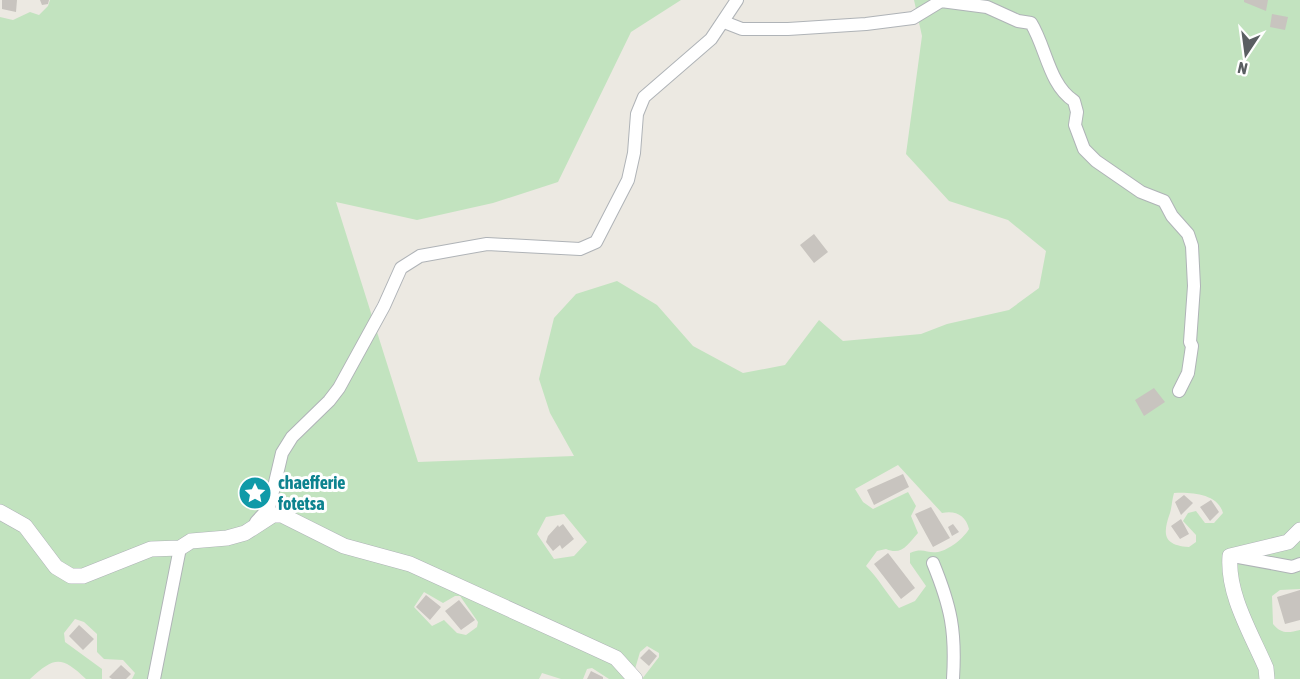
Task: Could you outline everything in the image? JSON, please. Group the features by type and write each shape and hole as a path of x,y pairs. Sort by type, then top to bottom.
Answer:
{"street":[{"path":"244,533 269,508 282,453 292,437 339,388 384,306 400,268 420,256 487,244 580,249 597,242 628,180 634,153 637,114 644,97 699,50 724,22 737,0"},
{"path":"724,22 742,28 788,29 866,24 914,18 941,1 987,7 1018,21 1031,23 1041,39 1048,63 1065,95 1074,101 1077,112 1075,124 1084,149 1096,161 1141,192 1164,201 1172,216 1188,234 1192,246 1194,286 1190,342 1192,346 1188,373 1179,391"},
{"path":"0,512 26,526 56,567 70,576 83,576 151,549 180,548 191,541 211,542 244,533 273,514 282,515 344,546 410,564 616,658 635,679"},
{"path":"1230,556 1288,542 1300,530"},
{"path":"154,679 180,548"},
{"path":"1230,556 1292,567 1300,564"},
{"path":"1230,556 1229,574 1233,590 1266,668 1268,679"},
{"path":"933,563 944,589 955,633 953,679"}],"green space":[{"path":"50,0 681,0 631,32 558,182 493,203 417,220 336,202 418,462 574,456 550,413 539,379 554,318 576,294 617,281 657,305 693,346 743,373 785,365 819,320 843,341 921,334 947,324 1009,310 1039,288 1046,251 1008,220 949,201 906,154 922,36 914,0 1300,0 1300,589 1280,590 1272,596 1273,624 1285,632 1300,630 1300,679 642,679 659,657 659,653 647,646 640,652 632,679 609,679 592,668 587,669 583,679 561,679 542,673 539,679 132,679 135,673 123,660 104,659 97,652 97,634 84,622 75,619 64,633 65,642 102,669 102,679 86,679 70,666 58,662 45,666 30,679 0,679 0,17 13,20 30,12 39,15 48,6","holes":["898,465 942,513 956,513 963,517 969,529 951,546 938,552 910,553 910,563 926,586 915,601 899,608 866,566 877,551 886,549 896,551 908,545 918,533 911,516 916,506 908,492 873,509 863,502 855,489","1174,493 1181,493 1210,498 1216,502 1223,513 1214,523 1205,523 1196,511 1188,513 1183,521 1196,535 1196,542 1189,547 1174,544 1167,537 1166,526","564,514 587,542 574,556 554,559 537,534 546,517","424,592 443,603 455,596 460,596 478,622 477,627 466,635 457,633 444,620 432,626 414,607"]}],"building":[{"path":"2,0 17,0 16,12 2,9"},
{"path":"40,0 49,0 48,4 42,5"},
{"path":"1244,0 1268,0 1266,11 1244,2"},
{"path":"1272,14 1288,17 1285,30 1270,27"},
{"path":"814,234 828,252 814,263 800,245"},
{"path":"1154,388 1165,402 1144,416 1135,400"},
{"path":"903,474 909,487 874,505 867,490"},
{"path":"1184,495 1193,503 1181,515 1175,502"},
{"path":"1211,500 1219,512 1210,521 1200,507"},
{"path":"931,507 950,538 933,547 915,514"},
{"path":"1181,519 1189,534 1180,539 1171,526"},
{"path":"563,524 574,539 562,549 560,545 553,551 546,542 548,536 558,525 559,527"},
{"path":"953,524 959,532 952,536 948,527"},
{"path":"888,553 915,588 901,599 874,564"},
{"path":"1300,590 1300,620 1285,624 1277,597"},
{"path":"426,595 441,607 430,620 416,607"},
{"path":"459,600 475,620 461,630 445,611"},
{"path":"79,625 94,639 83,650 69,636"},
{"path":"649,649 657,656 649,666 640,658"},
{"path":"121,665 131,674 126,679 109,677"},
{"path":"591,671 603,677 603,679 587,679"}],"place":[{"name":"chaefferie fotetsa","path":"255,493"}]}
